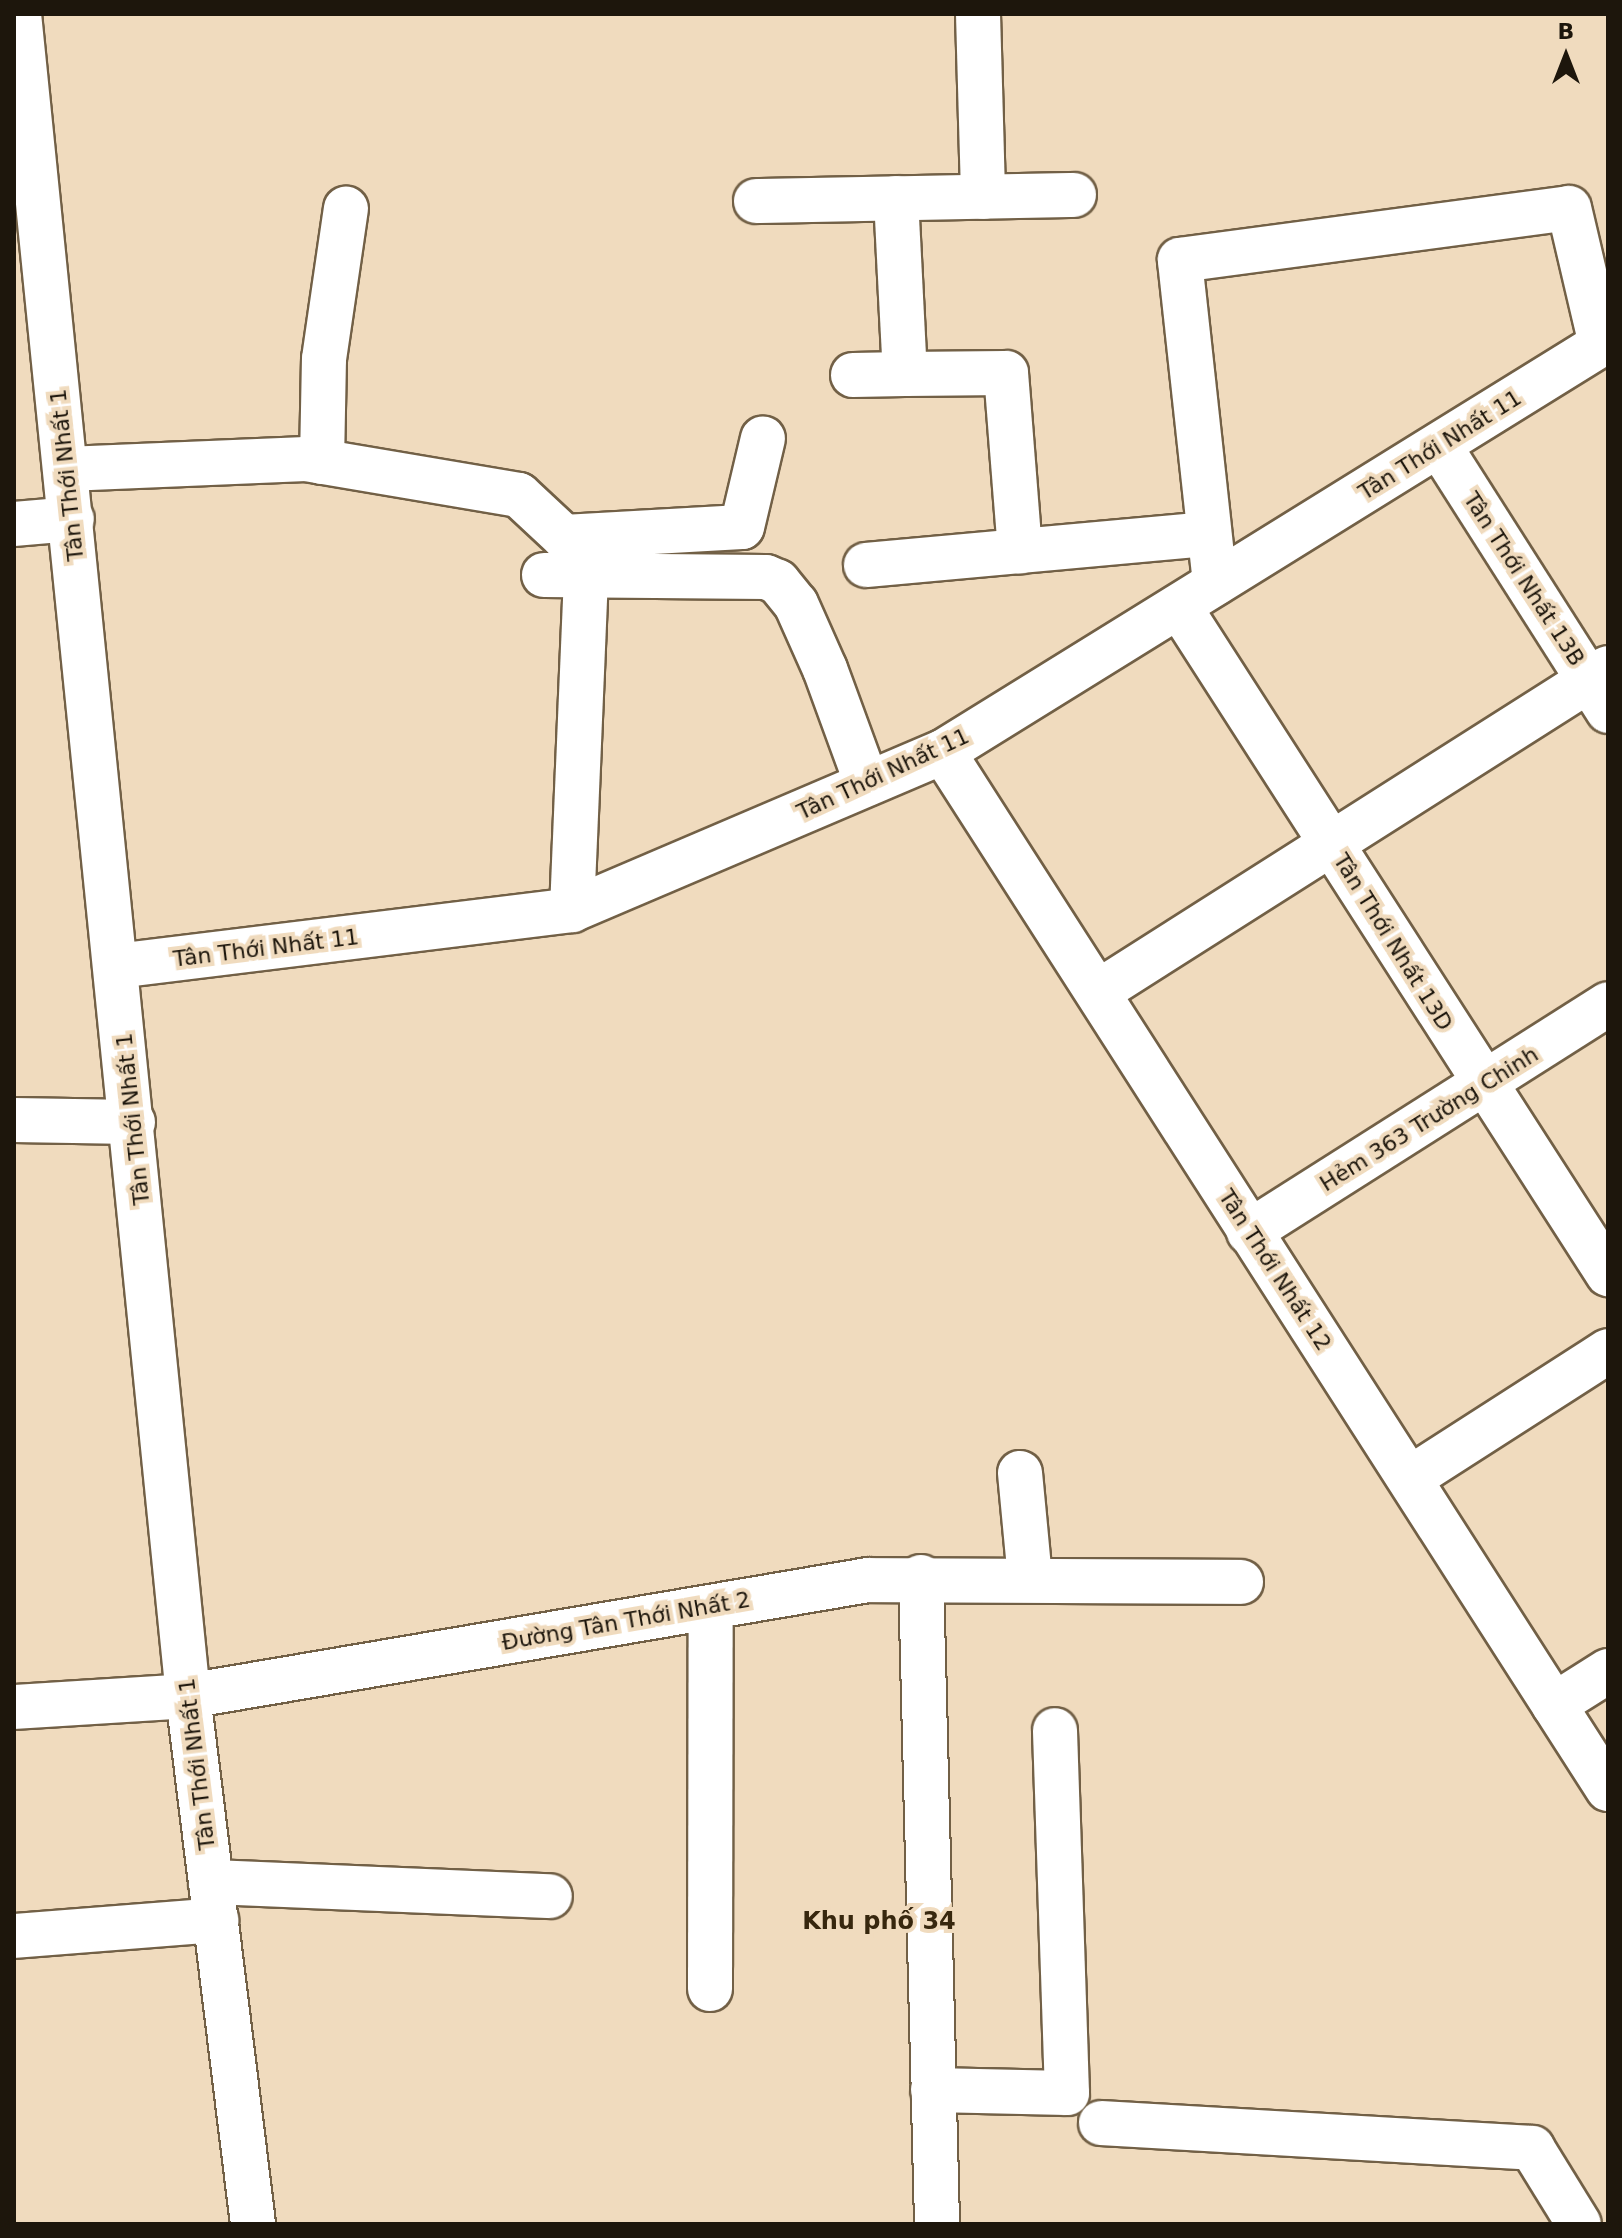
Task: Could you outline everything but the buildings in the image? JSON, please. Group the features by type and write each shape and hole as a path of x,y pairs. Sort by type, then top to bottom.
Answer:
{"street":[{"name":"Tân Thới Nhất 1","path":"19,14 31,298 66,469 72,519 188,1696 253,2224"},
{"path":"978,14 983,197"},
{"path":"756,201 1074,195"},
{"path":"896,198 905,374"},
{"path":"1215,583 1180,260 1569,208 1605,342"},
{"path":"322,462 324,359 346,209"},
{"name":"Tân Thới Nhất 11","path":"117,966 572,910 943,752 1605,342"},
{"path":"853,375 1006,373 1020,551"},
{"path":"66,469 322,462 519,495 564,537 742,527 763,438"},
{"name":"Tân Thới Nhất 13B","path":"1440,447 1602,686"},
{"path":"14,524 72,519"},
{"path":"866,565 1209,534"},
{"path":"572,910 565,576 766,577 778,582 796,604 825,669 867,784"},
{"name":"Tân Thới Nhất 13D","path":"1180,608 1333,845 1482,1085 1608,1274"},
{"path":"1098,992 1333,845 1602,686"},
{"name":"Tân Thới Nhất 12","path":"943,752 1249,1232 1412,1477 1608,1789"},
{"name":"Hẻm 363 Trường Chinh","path":"1249,1232 1608,1004"},
{"path":"14,1120 133,1122"},
{"path":"1412,1477 1608,1351"},
{"path":"1020,1473 1030,1579"},
{"path":"921,1577 937,2224"},
{"name":"Đường Tân Thới Nhất 2","path":"14,1707 188,1696 868,1580 921,1577 1241,1582"},
{"path":"710,1989 711,1607"},
{"path":"1554,1705 1608,1671"},
{"path":"933,2090 1067,2093 1055,1730"},
{"path":"14,1936 213,1901 550,1896"},
{"path":"1101,2123 1532,2148 1579,2224"}],"district":[{"name":"Khu phố 34","path":"879,1922"}]}
